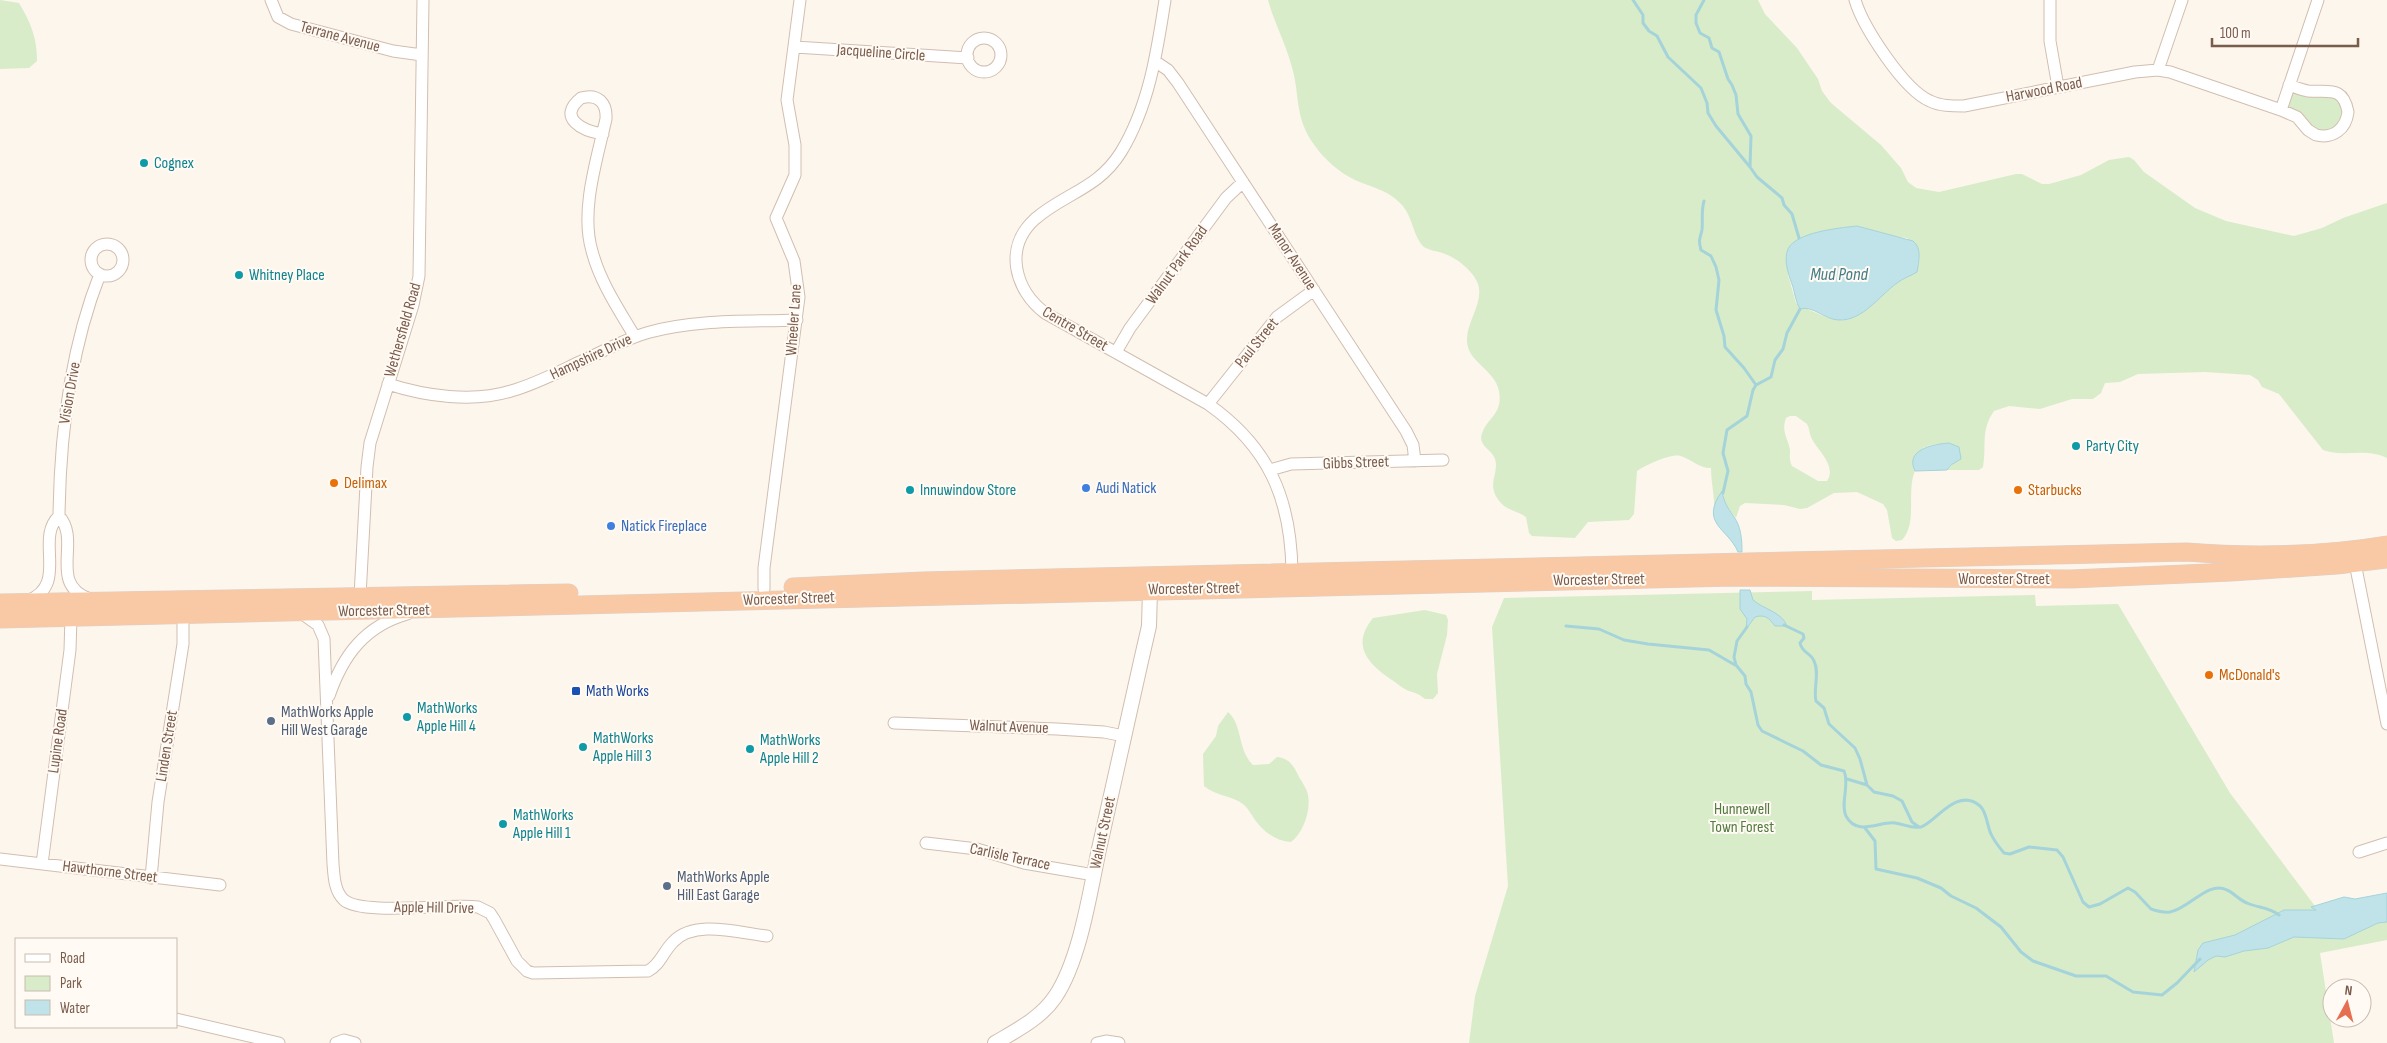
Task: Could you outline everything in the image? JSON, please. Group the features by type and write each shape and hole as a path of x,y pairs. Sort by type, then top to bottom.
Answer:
{"highway":[{"name":"Worcester Street","path":"0,604 764,589 876,582 2186,552 2221,555 2349,550 2387,545"},
{"path":"2186,552 2186,574"},
{"name":"Worcester Street","path":"0,619 1734,577 2045,580 2186,574 2355,563 2387,559"}],"street":[{"name":"Terrane Avenue","path":"271,0 278,18 291,24 393,51 422,55"},
{"name":"Wethersfield Road","path":"360,596 368,455 373,431 413,305 418,276 423,0"},
{"name":"Wheeler Lane","path":"764,589 764,568 799,297 796,271 776,218 795,175 795,145 787,100 800,0"},
{"name":"Harwood Road","path":"1855,0 1869,31 1902,77 1919,94 1929,101 1940,104 1964,106 2135,72 2158,70 2181,75 2281,110 2297,117 2308,130 2321,136 2332,135 2340,131 2347,118 2347,106 2336,92 2323,89 2304,90 2289,85"},
{"path":"2050,0 2050,41 2058,87"},
{"path":"2158,70 2182,0"},
{"path":"2281,110 2318,0"},
{"name":"Centre Street","path":"1162,1 1156,62 1132,128 1114,162 1096,181 1036,218 1023,234 1016,255 1018,279 1022,289 1035,305 1208,404 1229,420 1248,439 1270,470 1287,515 1291,543 1292,572"},
{"name":"Jacqueline Circle","path":"795,48 968,58"},
{"name":"Manor Avenue","path":"1156,62 1173,75 1406,431 1416,461"},
{"path":"603,134 589,204 589,240 600,274 635,337"},
{"name":"Walnut Park Road","path":"1116,352 1130,328 1226,198 1243,182"},
{"name":"Vision Drive","path":"100,274 82,330 68,398 58,516 67,531 69,582 80,595 100,601"},
{"name":"Paul Street","path":"1208,404 1277,317 1314,290"},
{"name":"Hampshire Drive","path":"388,384 415,391 460,396 495,395 539,381 635,337 664,328 696,324 797,320"},
{"name":"Gibbs Street","path":"1270,470 1291,464 1443,460"},
{"name":"Vision Drive","path":"20,603 32,599 45,588 50,574 50,531 54,520 58,516"},
{"path":"2355,563 2387,724"},
{"name":"Walnut Street","path":"996,1043 1029,1023 1048,1006 1056,996 1066,975 1094,875 1149,626 1150,590"},
{"name":"Apple Hill Drive","path":"328,700 338,676 362,637 386,621 427,610"},
{"name":"Apple Hill Drive","path":"300,613 313,620 324,639 328,700 333,864 336,888 345,901 353,905 372,907 478,907 490,913 521,967 533,973 648,972 658,964 673,942 686,932 694,930 714,930 767,936"},
{"name":"Linden Street","path":"151,878 158,802 183,644 183,615"},
{"name":"Lupine Road","path":"42,864 70,650 71,617"},
{"name":"Walnut Avenue","path":"894,723 1104,732 1124,736"},
{"name":"Carlisle Terrace","path":"926,843 977,849 1017,861 1094,875"},
{"path":"2359,852 2387,843"},
{"name":"Hawthorne Street","path":"0,859 220,886"},
{"path":"178,1020 246,1039 279,1043"},
{"path":"336,1043 344,1040 355,1043"},
{"path":"1097,1043 1106,1041 1119,1043"}],"green space":[{"path":"0,0 19,3 30,24 36,45 37,61 29,68 0,69"},
{"path":"1268,0 1758,0 1765,14 1797,48 1818,79 1822,91 1831,103 1881,145 1901,168 1908,182 1916,188 1939,192 2016,174 2022,174 2042,184 2049,184 2081,175 2109,160 2129,157 2144,172 2195,208 2226,221 2294,236 2322,228 2343,218 2387,203 2387,458 2370,453 2339,453 2323,450 2279,394 2262,387 2258,380 2250,375 2205,372 2138,374 2120,382 2105,383 2101,393 2093,399 2072,399 2040,409 2009,406 1994,411 1985,432 1983,467 1979,470 1947,470 1956,461 1949,443 1923,448 1913,468 1915,471 1911,488 1910,525 1902,540 1896,541 1892,538 1887,510 1883,504 1857,492 1834,493 1807,508 1800,509 1784,505 1745,503 1740,506 1736,518 1726,506 1722,492 1714,512 1711,468 1703,467 1681,456 1671,456 1659,460 1637,471 1634,514 1629,520 1588,522 1575,538 1532,536 1529,533 1526,517 1505,507 1496,496 1493,484 1496,469 1495,459 1481,440 1483,431 1497,410 1500,398 1496,383 1471,354 1468,347 1468,332 1479,298 1476,279 1469,270 1455,259 1424,247 1420,243 1405,209 1396,199 1385,192 1344,174 1328,161 1315,146 1303,125 1291,64","holes":["1857,226 1891,236 1907,238 1919,251 1919,264 1916,270 1897,282 1872,305 1851,318 1843,320 1833,319 1796,303 1788,275 1787,251 1799,238 1819,232","1796,416 1807,424 1812,439 1828,464 1830,470 1827,481 1818,481 1792,466 1784,427 1786,418"]},
{"path":"2289,85 2336,92 2347,118 2327,136 2281,110"},
{"name":"Hunnewell Town Forest","path":"1812,591 1812,600 2035,595 2036,606 2118,604 2230,793 2318,910 2344,939 2378,923 2387,922 2387,940 2320,953 2324,978 2322,978 2322,1028 2332,1028 2334,1043 1469,1043 1475,996 1508,886 1492,627 1504,598"},
{"path":"1425,610 1446,615 1448,620 1447,635 1437,674 1438,693 1433,699 1425,699 1407,690 1383,674 1369,660 1363,645 1366,628 1373,618"},
{"path":"1228,712 1236,724 1244,752 1253,765 1269,764 1277,757 1285,759 1293,766 1306,788 1309,801 1307,815 1299,833 1291,842 1275,838 1266,832 1243,804 1213,792 1204,786 1203,754 1216,736 1218,726"}],"water":[{"name":"Mud Pond","path":"1857,226 1913,241 1919,251 1917,272 1899,281 1863,312 1848,319 1829,318 1810,309 1800,309 1787,268 1786,258 1788,249 1793,243 1809,235"},
{"path":"1949,443 1959,447 1961,459 1947,470 1915,471 1913,464 1917,453 1929,446"},
{"path":"1722,491 1724,499 1740,529 1742,552 1738,552 1714,518 1713,511"},
{"path":"1740,590 1750,590 1753,600 1781,617 1787,626 1775,626 1766,617 1758,616 1755,617 1746,629 1747,619 1740,609"},
{"path":"2387,893 2387,922 2378,923 2344,939 2294,937 2268,948 2244,951 2225,957 2216,956 2194,972 2198,950 2203,943 2235,935 2284,910 2316,910 2311,907 2344,897 2355,899"}],"waterway":[{"path":"1633,0 1643,15 1643,23 1649,31 1657,36 1668,57 1701,88 1707,103 1708,113 1716,126 1750,167"},
{"path":"1704,0 1696,15 1696,23 1700,33 1709,38 1712,48 1719,52 1728,79 1736,95 1738,114 1751,136 1750,167 1757,177 1782,198 1784,205 1792,214 1799,238"},
{"path":"1704,201 1700,244 1701,250 1711,256 1716,267 1719,280 1716,310 1724,336 1725,347 1756,385"},
{"path":"1723,493 1728,471 1723,453 1727,430 1747,416 1756,385 1771,377 1775,360 1783,349 1787,333 1800,309"},
{"path":"1784,625 1803,634 1804,638 1800,643 1801,646 1813,658 1816,666 1816,701 1824,708 1829,724 1855,748 1867,785"},
{"path":"1566,626 1599,629 1624,640 1709,650 1735,665"},
{"path":"1747,627 1737,641 1734,657 1736,665 1745,676 1746,684 1751,692 1758,725 1762,731 1803,751 1821,765 1844,771 1846,776 1844,811 1846,816 1856,826 1869,827 1895,823 1911,827 1921,827 1955,803 1963,800 1971,801 1980,806 1986,815 1992,837 2004,853 2010,854 2029,847 2057,850 2063,857 2083,902 2089,907 2100,904 2128,888 2135,892 2151,909 2170,912 2177,910 2206,892 2220,888 2230,891 2244,902 2271,910 2279,915"},
{"path":"1847,779 1867,785 1874,792 1893,796 1902,801 1912,822 1919,827"},
{"path":"1865,828 1875,841 1876,869 1917,878 1941,888 1951,896 1976,908 2001,927 2021,952 2033,961 2076,976 2106,976 2133,992 2162,995 2177,983 2200,959"}],"place":[{"name":"Cognex","path":"144,163"},
{"name":"Whitney Place","path":"239,275"},
{"name":"Party City","path":"2076,446"},
{"name":"Delimax","path":"334,483"},
{"name":"Audi Natick","path":"1086,488"},
{"name":"Innuwindow Store","path":"910,490"},
{"name":"Starbucks","path":"2018,490"},
{"name":"Natick Fireplace","path":"611,526"},
{"name":"McDonald's","path":"2209,675"},
{"name":"Math Works","path":"576,691"},
{"name":"MathWorks Apple Hill 4","path":"407,717"},
{"name":"MathWorks Apple Hill West Garage","path":"271,721"},
{"name":"MathWorks Apple Hill 3","path":"583,747"},
{"name":"MathWorks Apple Hill 2","path":"750,749"},
{"name":"MathWorks Apple Hill 1","path":"503,824"},
{"name":"MathWorks Apple Hill East Garage","path":"667,886"}]}
